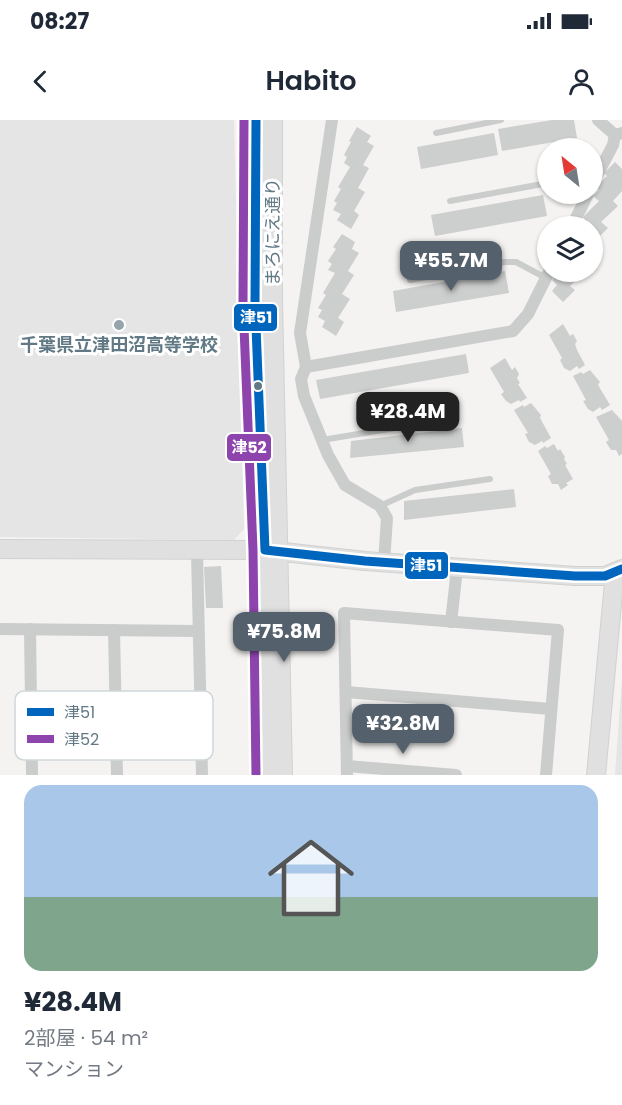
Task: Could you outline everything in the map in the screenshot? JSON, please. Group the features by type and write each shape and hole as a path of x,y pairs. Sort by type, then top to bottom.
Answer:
{"street":[{"name":"まろにえ通り","path":"256,120 255,302 272,552 283,775"},
{"name":"まろにえ通り","path":"268,775 272,552 273,120"},
{"path":"332,120 300,333 306,368 301,379 304,396 321,440 345,485 380,506 387,518 384,563"},
{"path":"598,120 619,134 603,164"},
{"path":"306,368 513,331 528,314 544,282"},
{"path":"0,549 272,552 384,563 575,576 605,576 619,571 596,775"},
{"path":"197,551 200,691"},
{"path":"451,622 457,568"},
{"path":"456,775 347,770 344,613 558,630 546,775"},
{"path":"0,629 198,631"},
{"path":"30,629 31,691"},
{"path":"114,630 115,691"},
{"path":"346,692 551,709"},
{"path":"32,760 32,775"},
{"path":"117,760 117,775"},
{"path":"202,760 202,775"}],"lane":[{"path":"436,133 501,120"},
{"path":"450,201 537,185"},
{"path":"410,280 504,262 516,262 537,271"},
{"path":"321,440 443,420"},
{"path":"380,506 415,490 490,479"}],"shaded area":[{"name":"千葉県立津田沼高等学校","path":"0,120 234,120 244,529 234,540 0,537"},
{"path":"622,679 622,775 615,775"}],"building":[{"path":"552,120 574,120 577,138 537,138 537,145 502,151 498,129"},
{"path":"357,127 371,136 367,142 374,146 363,165 369,168 358,188 365,192 354,211 359,215 351,229 337,220 341,214 333,210 337,203 334,201 341,189 338,187 350,167 344,163 347,157 344,155"},
{"path":"494,133 498,155 421,169 417,147"},
{"path":"615,162 622,169 622,191 613,201 618,206 603,220 603,216 584,216 596,204 603,204 603,180 607,176 604,173"},
{"path":"537,196 537,204 545,204 547,216 435,236 431,215"},
{"path":"603,224 608,228 603,233"},
{"path":"342,234 355,242 352,249 359,253 348,271 354,275 342,294 350,299 338,318 344,322 336,336 322,327 325,321 318,317 322,310 318,308 326,295 323,293 335,273 328,270 332,264 328,261 336,249 333,247"},
{"path":"505,271 509,293 396,312 393,291"},
{"path":"554,282 574,282 570,286 575,290 563,302 552,291 557,285"},
{"path":"563,324 570,336 573,334 577,341 575,344 577,350 585,365 579,369 577,366 570,371 564,368 560,360 562,358 549,335"},
{"path":"466,354 469,373 320,399 316,380"},
{"path":"505,358 512,370 515,367 519,374 517,378 520,383 518,384 527,398 520,402 519,400 511,404 506,401 501,394 504,392 490,368"},
{"path":"590,370 600,382 598,385 610,405 602,410 600,407 593,412 583,401 586,400 573,376"},
{"path":"531,403 541,415 540,418 551,438 535,445 529,442 525,434 528,433 514,410"},
{"path":"612,410 622,421 622,454 619,456 616,450 611,450 606,442 609,440 596,417"},
{"path":"462,428 464,447 350,458 351,441"},
{"path":"554,444 565,457 567,464 565,465 573,479 561,490 558,484 552,484 548,476 551,474 538,451"},
{"path":"514,489 516,507 404,520 404,501"},
{"path":"221,566 223,608 206,608 204,567"}],"transit line":[{"name":"津52","path":"244,120 243,302 253,550 256,775"},
{"name":"津51","path":"256,120 255,302 265,550 365,561 575,576 605,576 622,569"}],"place":[{"name":"千葉県立津田沼高等学校","path":"119,325"}]}
